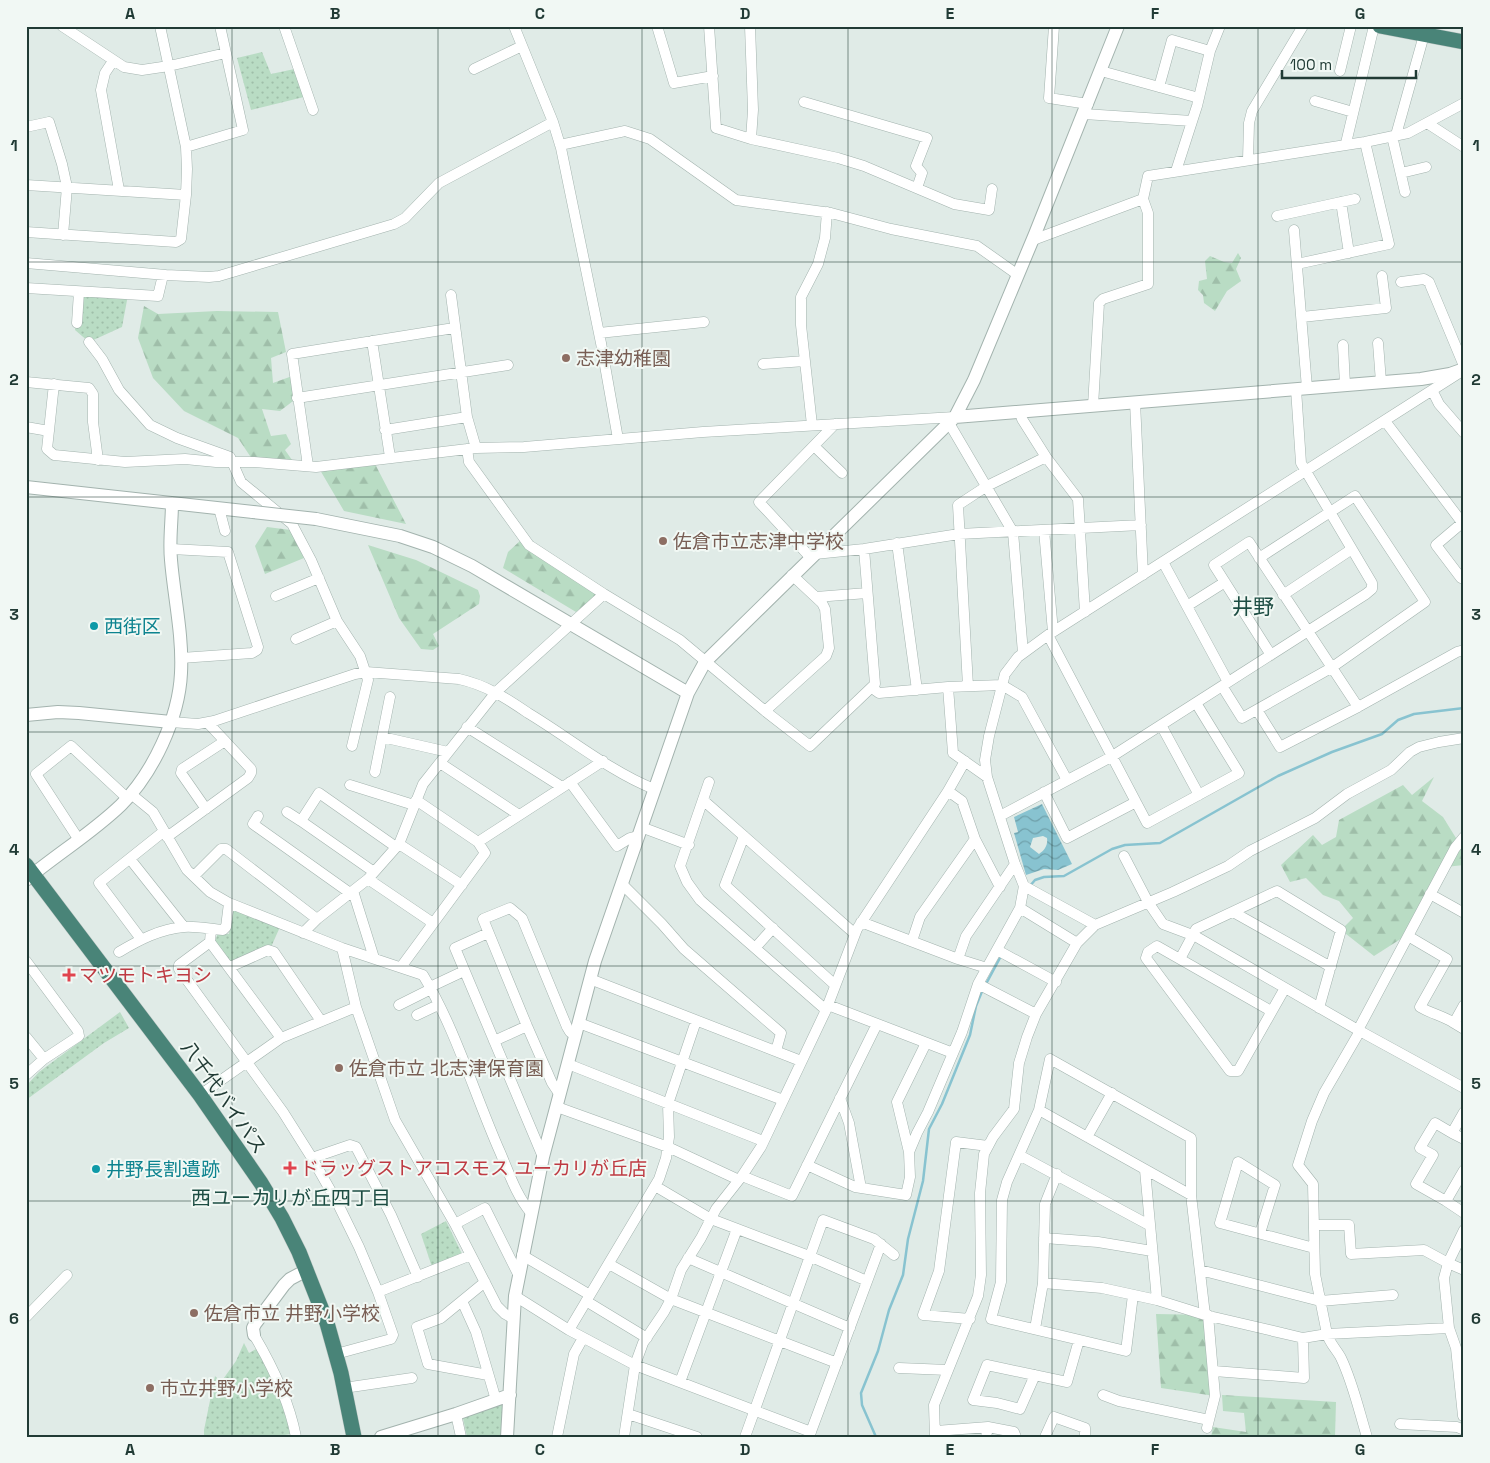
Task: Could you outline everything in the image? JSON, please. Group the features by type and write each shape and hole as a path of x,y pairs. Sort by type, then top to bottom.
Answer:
{"highway":[{"path":"1380,26 1464,42"},
{"name":"八千代バイパス","path":"28,873 200,1095 274,1204 299,1252 327,1323 336,1354 354,1437"}],"street":[{"path":"62,26 124,67 142,70 226,53"},
{"path":"26,232 176,242 181,239 188,169 186,147 160,26"},
{"path":"186,147 243,130 220,26"},
{"path":"284,26 313,110"},
{"path":"514,26 553,122 560,145 599,333 618,439"},
{"path":"657,26 674,83 712,76"},
{"path":"709,26 716,128 751,140 838,158 864,166 954,204 989,210 992,189"},
{"path":"750,26 753,110 751,140"},
{"path":"1054,26 1049,98 1086,109 1192,120"},
{"path":"507,1437 515,1296 542,1157 590,979 688,693 705,662 952,420 974,380 1033,240 1118,26"},
{"path":"1176,171 1199,98 1210,51 1220,26"},
{"path":"1248,160 1248,123 1252,111 1303,26"},
{"path":"1340,71 1351,26"},
{"path":"1346,143 1374,26"},
{"path":"1405,192 1394,136 1424,35"},
{"path":"1159,87 1172,40 1210,51"},
{"path":"474,68 522,46"},
{"path":"114,61 105,73 101,90 119,190"},
{"path":"1101,71 1199,98"},
{"path":"1315,101 1353,112"},
{"path":"804,102 927,138 916,166 922,174 917,188"},
{"path":"1094,406 1099,303 1103,299 1148,284 1148,213 1143,199 1148,176 1346,143 1364,142 1408,133 1464,103"},
{"path":"26,128 49,122 67,187 63,235"},
{"path":"26,263 163,275 219,276 394,224 405,218 439,183 553,122"},
{"path":"1426,123 1464,147"},
{"path":"560,145 624,131 650,140 736,200 827,212 891,229 977,246 1018,275"},
{"path":"1297,264 1389,244 1364,142"},
{"path":"1400,173 1426,167"},
{"path":"26,185 186,195"},
{"path":"1033,240 1143,199"},
{"path":"1277,216 1355,199"},
{"path":"1341,202 1349,253"},
{"path":"812,425 801,325 801,297 818,264 825,238 827,212"},
{"path":"1000,816 1111,757 1372,589 1372,582 1301,463 1302,317 1294,230"},
{"path":"26,288 158,296 163,275"},
{"path":"1302,317 1386,308 1382,276"},
{"path":"1401,282 1424,279 1430,282 1464,368"},
{"path":"77,323 79,292"},
{"path":"451,296 460,373 472,449 470,462 529,545 604,594 680,640 810,746 875,684 864,548"},
{"path":"599,333 704,322"},
{"path":"308,466 292,354 454,328"},
{"path":"372,341 390,457"},
{"path":"89,342 102,359 119,390 150,425 177,438 228,456 232,459 241,482 292,524 319,578 336,621 360,656 366,672 368,680 352,746"},
{"path":"1378,343 1381,382"},
{"path":"1343,344 1345,385"},
{"path":"762,364 805,361"},
{"path":"297,398 508,364"},
{"path":"54,384 47,449 54,455 125,462 185,459 316,467 472,449 812,425 952,420 1020,412 1421,379 1450,374 1464,368"},
{"path":"909,1152 953,1053 978,984 1020,908 1024,886 987,777 985,760 989,736 1005,674 1018,657 1050,634 1464,368"},
{"path":"26,382 89,388 93,394 93,422 98,460"},
{"path":"1432,390 1439,404 1464,433"},
{"path":"1135,402 1143,575"},
{"path":"1020,412 1022,419 1046,457 1078,499 1085,612"},
{"path":"386,430 467,417"},
{"path":"952,420 1013,532 1023,653"},
{"path":"1385,420 1463,524 1436,545 1461,578 1464,576"},
{"path":"813,556 759,502 835,424"},
{"path":"26,428 49,430"},
{"path":"814,446 842,473"},
{"path":"968,686 958,505 987,486 1046,457"},
{"path":"26,487 316,519 400,536 433,547 472,566 688,693"},
{"path":"1162,562 1187,606 1242,718 1332,668 1426,602 1355,496 1329,511 1259,558"},
{"path":"28,873 80,840 129,796 152,763 171,722 180,686 181,658 171,550 172,503"},
{"path":"219,508 225,531"},
{"path":"813,556 959,534 1080,529 1141,524"},
{"path":"1044,530 1050,634 1111,757 1147,823 1239,773 1196,703"},
{"path":"1271,655 1214,565 1249,542 1358,707"},
{"path":"897,543 917,690"},
{"path":"1283,595 1352,549"},
{"path":"171,550 228,552 258,647 252,653 181,658"},
{"path":"765,710 826,656 829,648 825,609 792,575"},
{"path":"276,596 319,578"},
{"path":"1187,606 1225,582"},
{"path":"816,598 868,592"},
{"path":"303,933 317,919 371,875 398,846 423,784 496,692 604,594"},
{"path":"296,639 336,621"},
{"path":"1257,710 1280,747 1464,650"},
{"path":"26,715 58,712 79,713 198,724 208,723 366,672 459,679 496,692 603,761 654,789"},
{"path":"872,688 879,693 948,687 1002,685 1022,697 1067,780"},
{"path":"948,687 953,753 987,777"},
{"path":"375,772 390,697"},
{"path":"141,939 99,884 165,834 206,809 248,778 251,769 208,723"},
{"path":"1161,725 1199,795"},
{"path":"467,727 566,784 617,846 640,832 689,845"},
{"path":"382,737 448,752"},
{"path":"1016,1437 1014,1432 935,1434 934,1405 978,1296 981,1275 980,1193 984,1154 993,1137 1014,1109 1019,1064 1036,1014 1078,943 1095,925 1228,866 1250,851 1315,818 1346,794 1391,770 1418,747 1464,738"},
{"path":"206,809 181,773 182,769 225,741"},
{"path":"80,840 36,774 71,746 129,796 153,812 183,864 210,892 229,903 303,933 423,975 460,1052 521,1201 531,1213"},
{"path":"478,842 603,761"},
{"path":"624,1437 634,1365 647,1338 671,1300 681,1270 716,1209 740,1178 763,1141 827,1008 861,922 948,791 964,761"},
{"path":"440,763 519,815"},
{"path":"709,782 689,845 680,866 687,882 700,900 827,1008 877,1024 953,1053"},
{"path":"350,786 416,802 478,842 485,854 401,967"},
{"path":"948,791 962,800 975,839 1000,887"},
{"path":"1044,792 1067,838 1136,802"},
{"path":"301,821 319,793 398,846 462,885"},
{"path":"703,800 855,934"},
{"path":"287,812 433,923"},
{"path":"258,816 253,824 352,892 374,958"},
{"path":"744,836 725,885 835,986"},
{"path":"1367,1437 1341,1356 1329,1340 1327,1334 1315,1274 1313,1184 1298,1165 1312,1121 1324,1093 1455,848 1464,837"},
{"path":"912,942 920,917 975,839"},
{"path":"194,876 221,849 226,848 317,919"},
{"path":"1124,856 1148,902 1163,924 1192,935 1464,1088"},
{"path":"130,859 184,927"},
{"path":"958,959 966,936 1015,864"},
{"path":"622,884 662,924 684,950 781,1033 776,1051"},
{"path":"1024,886 1095,925"},
{"path":"1180,959 1196,929 1277,891 1341,930 1319,1008"},
{"path":"1430,894 1464,913"},
{"path":"119,952 141,939 184,927 223,930 226,928 229,903"},
{"path":"783,1100 682,1061 577,1029 570,1032 522,918 510,908 483,919 558,1101 740,1178 792,1196 877,1024"},
{"path":"1020,908 1078,943"},
{"path":"1233,912 1331,967"},
{"path":"861,922 986,968"},
{"path":"755,948 772,928"},
{"path":"211,929 210,942 282,1038"},
{"path":"488,933 455,948 542,1157"},
{"path":"1408,936 1447,959 1420,1007 1432,1014 1441,1015 1464,1029"},
{"path":"210,942 179,965 179,969 283,1112 312,1158 337,1202 359,1247 387,1314 391,1339 336,1354"},
{"path":"1271,1012 1157,946 1148,952 1146,958 1230,1071 1238,1071 1285,988"},
{"path":"342,948 356,1007 395,1120 501,1311 514,1319"},
{"path":"230,967 268,950 274,952 321,1021"},
{"path":"997,950 1056,982"},
{"path":"26,961 79,1036 44,1059 26,1076"},
{"path":"398,1005 464,971"},
{"path":"590,979 802,1061"},
{"path":"978,984 1036,1014"},
{"path":"417,1015 438,1005"},
{"path":"1454,1023 1464,1005"},
{"path":"200,1095 282,1038 356,1007"},
{"path":"569,1330 655,1186 666,1158 670,1137 668,1104 696,1020"},
{"path":"494,1041 527,1026"},
{"path":"26,1036 44,1059"},
{"path":"807,1165 856,1187 906,1195 910,1177 909,1152 897,1102 926,1043"},
{"path":"1103,1395 1119,1401 1208,1424 1215,1396 1214,1371 1191,1195 1191,1138 1050,1059 1039,1110 1007,1182 1002,1200 1001,1282 991,1319 1126,1351 1133,1295"},
{"path":"568,1064 763,1141"},
{"path":"1087,1137 1112,1093"},
{"path":"840,1098 849,1123 861,1188"},
{"path":"1039,1110 1191,1195"},
{"path":"1452,1133 1464,1112"},
{"path":"1464,1139 1435,1123 1420,1148 1433,1155 1416,1184 1464,1213"},
{"path":"970,1319 923,1315 939,1271 956,1142 988,1146"},
{"path":"312,1158 350,1144 356,1147 391,1215 418,1277"},
{"path":"1019,1155 1149,1225"},
{"path":"1260,1233 1275,1185 1238,1162 1220,1223 1314,1248"},
{"path":"1145,1170 1157,1300"},
{"path":"1446,1201 1464,1170"},
{"path":"1035,1329 1043,1283 1045,1204 1057,1174"},
{"path":"655,1186 711,1219 809,1256 867,1281"},
{"path":"454,1224 485,1208 519,1276"},
{"path":"745,1437 823,1220 874,1239 894,1255"},
{"path":"1314,1225 1349,1225 1351,1254 1424,1250 1464,1270"},
{"path":"680,1382 737,1229"},
{"path":"1451,1437 1460,1428 1464,1416 1456,1348 1449,1328 1444,1278 1448,1263 1464,1230"},
{"path":"1044,1238 1098,1242 1152,1251"},
{"path":"515,1296 569,1330 634,1365 755,1411 810,1435 881,1244"},
{"path":"378,1292 471,1255"},
{"path":"522,1255 647,1338"},
{"path":"688,1258 850,1328"},
{"path":"609,1264 671,1300 837,1363"},
{"path":"296,1437 294,1424 281,1387 254,1335 253,1328 254,1324 284,1285 290,1279 307,1270"},
{"path":"1200,1270 1320,1301 1392,1295"},
{"path":"26,1317 67,1275"},
{"path":"485,1282 438,1320 417,1327 428,1364 488,1375"},
{"path":"1043,1283 1102,1288 1157,1300 1207,1315 1303,1338 1327,1334 1449,1328"},
{"path":"462,1300 476,1332 496,1400"},
{"path":"557,1437 574,1354 583,1338"},
{"path":"1214,1371 1304,1378 1303,1338"},
{"path":"1035,1375 1020,1409 997,1403 973,1400 987,1365 1035,1375 1067,1382 1079,1340"},
{"path":"899,1368 948,1370"},
{"path":"344,1388 412,1378"},
{"path":"381,1437 510,1395"},
{"path":"456,1414 461,1437"},
{"path":"628,1414 697,1437"},
{"path":"1044,1437 1054,1417 1085,1428 1085,1437"},
{"path":"1400,1424 1460,1428"}],"green space":[{"path":"262,52 271,74 299,68 308,96 251,110 237,58"},
{"path":"1238,253 1241,258 1236,269 1241,281 1227,291 1215,311 1204,303 1203,295 1198,290 1199,281 1207,279 1205,261 1210,256 1232,263"},
{"path":"79,292 128,295 122,327 89,342 75,330"},
{"path":"144,306 158,314 217,311 278,312 286,352 271,358 273,383 295,375 297,398 280,411 262,409 271,436 286,434 291,444 285,450 292,460 254,462 238,438 184,411 153,378 138,338"},
{"path":"374,462 406,524 344,511 320,470"},
{"path":"267,527 291,530 304,558 265,574 255,546"},
{"path":"521,540 598,595 576,612 503,568 508,552"},
{"path":"368,545 416,560 478,590 480,596 479,604 433,634 439,646 433,650 421,649 399,618"},
{"path":"1434,777 1422,801 1443,817 1464,851 1464,865 1445,867 1410,933 1374,956 1341,930 1353,918 1339,901 1323,895 1306,878 1290,882 1281,865 1313,835 1322,845 1336,837 1339,820 1403,785 1412,795"},
{"path":"234,908 280,927 271,947 230,962 215,941 218,933 229,934 232,910"},
{"path":"120,1012 129,1028 104,1043 26,1100 26,1086 39,1072"},
{"path":"446,1221 462,1254 432,1267 421,1234"},
{"path":"1156,1314 1208,1315 1215,1396 1161,1388"},
{"path":"244,1343 249,1353 258,1348 275,1381 292,1434 268,1437 204,1437 215,1376 221,1382 236,1361"},
{"path":"1222,1395 1336,1402 1335,1437 1211,1437 1213,1427 1246,1432 1244,1413 1223,1411"},
{"path":"505,1400 503,1437 467,1437 463,1418"}],"water":[{"path":"1042,804 1072,864 1058,870 1044,869 1026,875 1014,833 1018,832 1014,817","holes":["1043,836 1047,838 1046,847 1039,854 1030,847 1033,838"]}],"waterway":[{"path":"1029,887 1035,880 1044,877 1064,876 1112,849 1125,845 1160,843 1278,776 1332,752 1382,734 1398,720 1414,714 1464,708"},
{"path":"986,984 1001,956"},
{"path":"876,1437 862,1405 861,1393 878,1351 889,1310 903,1275 908,1239 923,1181 929,1129 942,1104 970,1035 976,1006 983,989"}],"place":[{"name":"志津幼稚園","path":"566,358"},
{"name":"佐倉市立志津中学校","path":"663,541"},
{"name":"西街区","path":"94,626"},
{"name":"マツモトキヨシ","path":"69,975"},
{"name":"佐倉市立 北志津保育園","path":"339,1068"},
{"name":"ドラッグストアコスモス ユーカリが丘店","path":"290,1168"},
{"name":"井野長割遺跡","path":"96,1169"},
{"name":"佐倉市立 井野小学校","path":"194,1313"},
{"name":"市立井野小学校","path":"150,1388"}],"district":[{"name":"井野","path":"1253,607"},
{"name":"西ユーカリが丘四丁目","path":"291,1198"}]}
